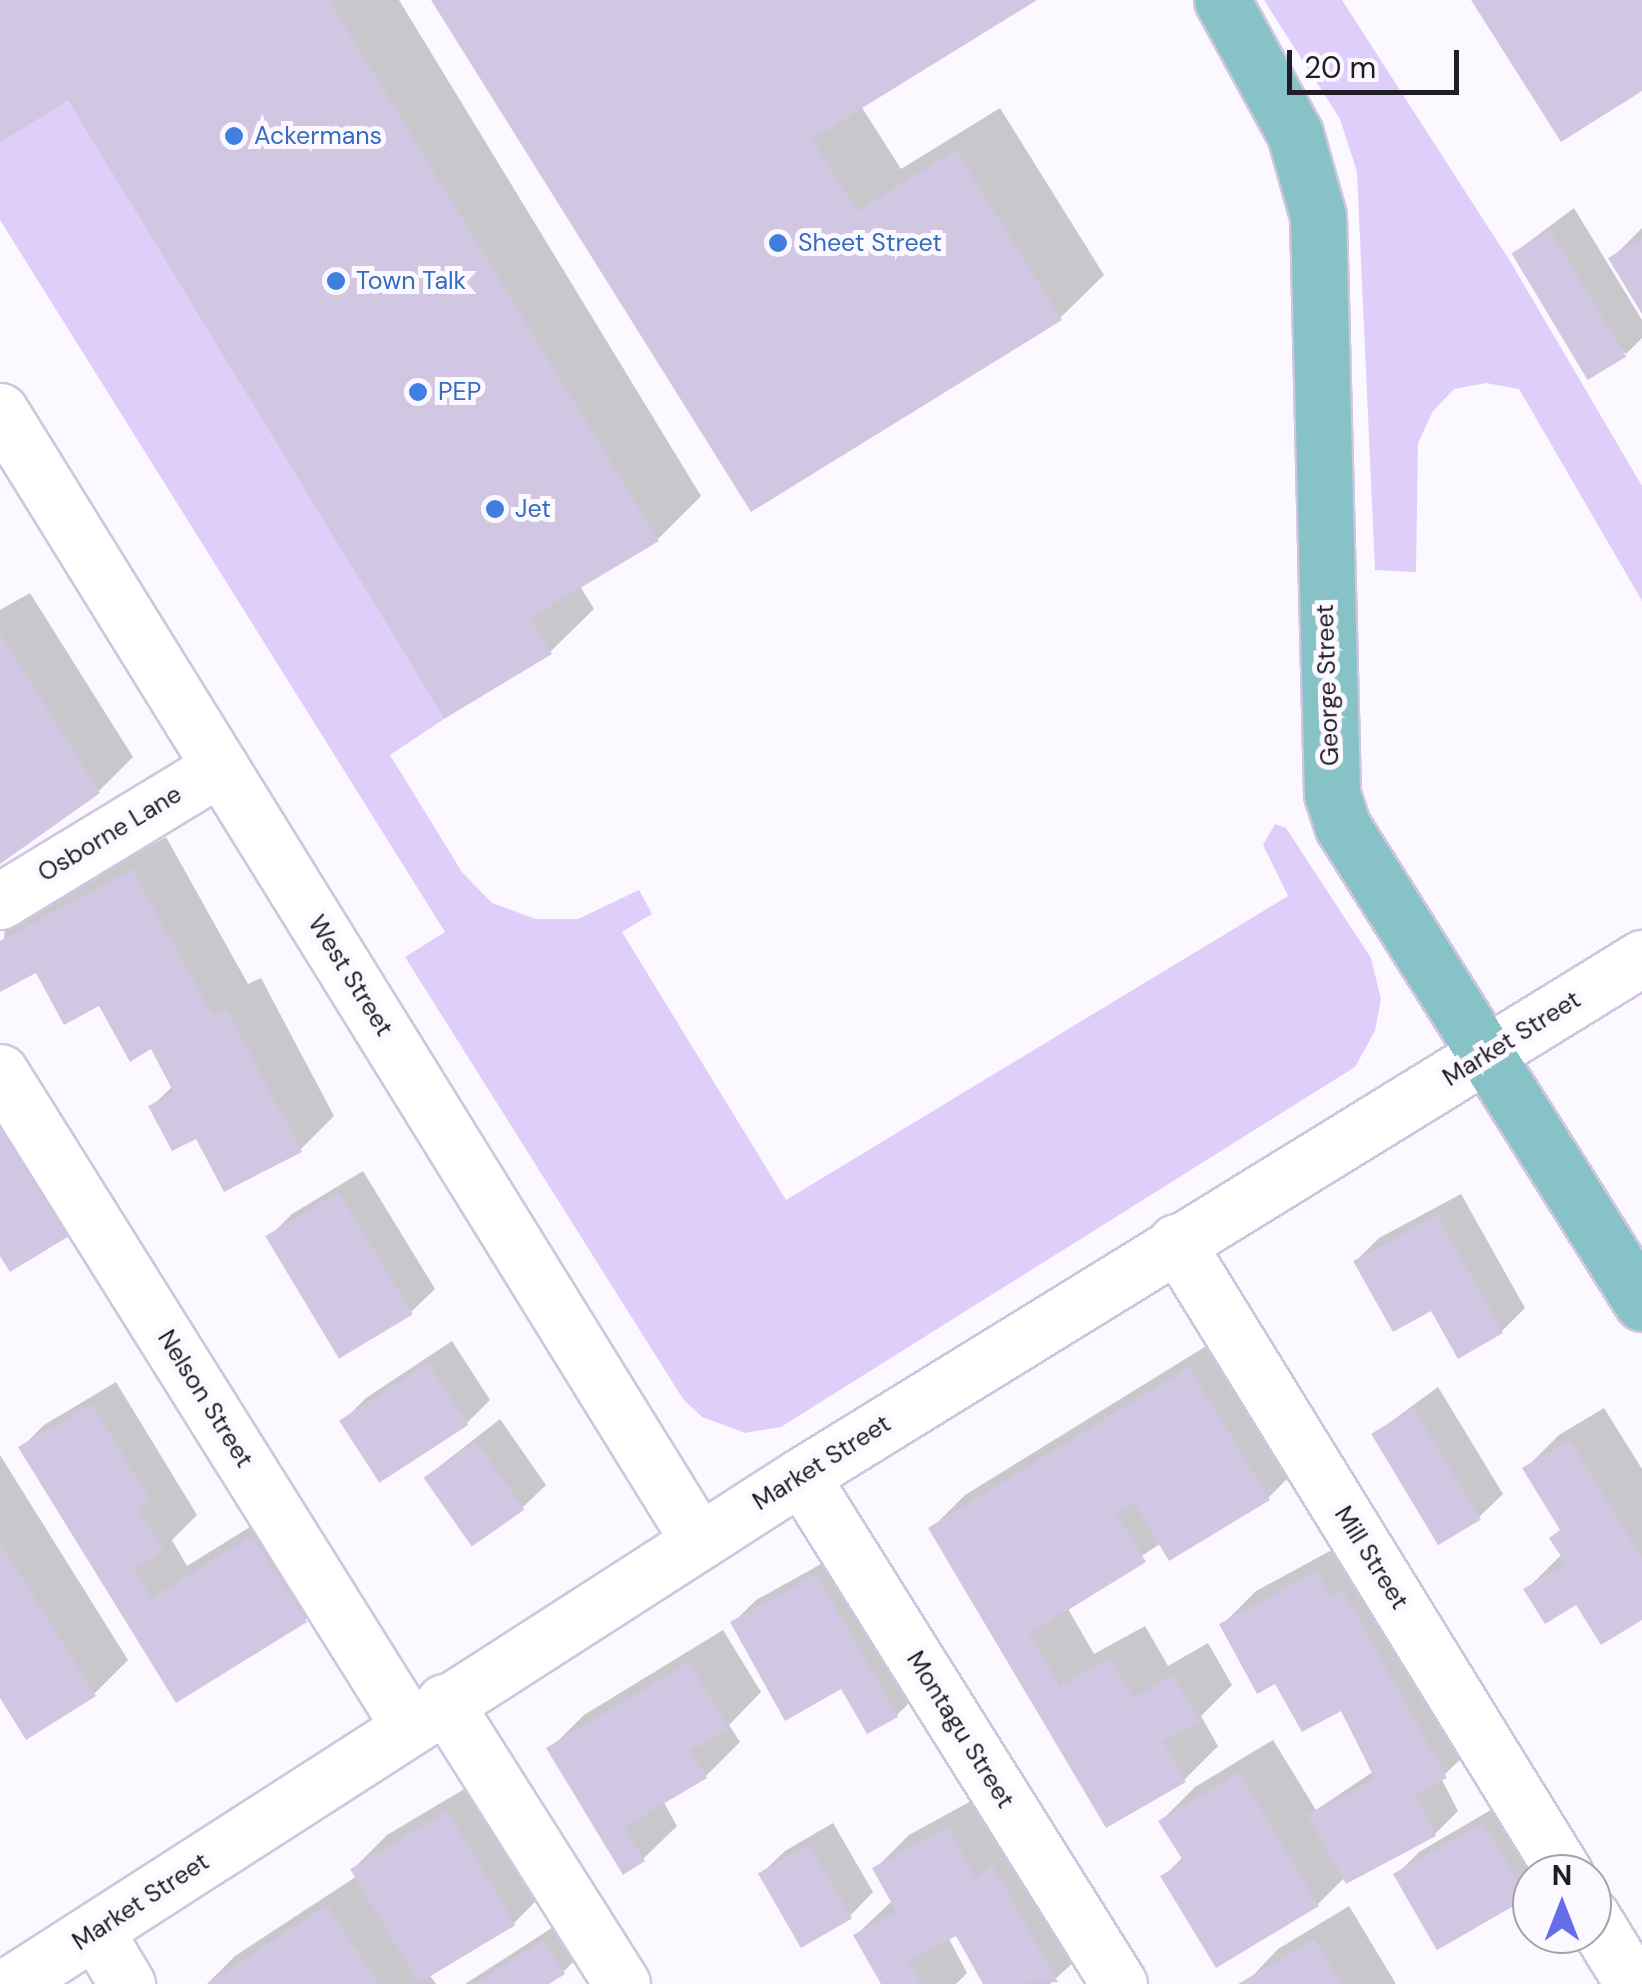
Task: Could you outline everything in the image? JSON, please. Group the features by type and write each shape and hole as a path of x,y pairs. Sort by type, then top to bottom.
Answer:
{"main road":[{"name":"George Street","path":"1222,0 1295,134 1318,216 1332,794 1344,826 1642,1303"}],"street":[{"name":"West Street","path":"0,411 699,1540"},
{"name":"Osborne Lane","path":"0,901 220,766"},
{"name":"Market Street","path":"11,1984 699,1540 1176,1242 1642,958"},
{"name":"Nelson Street","path":"0,1072 427,1714 622,1984"},
{"name":"Mill Street","path":"1176,1242 1554,1854"},
{"name":"Montagu Street","path":"801,1476 1119,1984"},
{"path":"96,1932 127,1984"},
{"path":"1612,1950 1633,1984"}],"shaded area":[{"path":"1264,0 1342,0 1510,261 1642,486 1642,601 1519,389 1486,383 1454,389 1433,411 1418,443 1416,572 1375,570 1357,172 1340,119"},
{"path":"68,101 444,719 390,755 462,872 492,903 536,919 578,919 639,890 652,914 622,932 786,1200 1288,896 1263,845 1275,824 1286,828 1371,958 1381,999 1375,1031 1355,1067 781,1427 745,1433 702,1417 683,1399 405,957 445,932 0,220 0,143"}],"building":[{"path":"0,0 329,0 659,541 530,618 552,654 444,719 68,101 0,143"},
{"path":"431,0 1037,0 812,139 857,211 956,150 1062,320 751,512"},
{"path":"1471,0 1642,0 1642,91 1561,142"},
{"path":"1550,230 1626,357 1588,380 1511,253"},
{"path":"1642,238 1642,314 1608,258"},
{"path":"0,633 100,793 0,864"},
{"path":"132,869 213,1016 227,1010 302,1152 224,1192 196,1139 172,1151 148,1106 174,1093 151,1049 130,1062 99,1006 64,1025 36,973 0,992 0,941"},
{"path":"6,1124 74,1233 10,1272 0,1256 0,1127"},
{"path":"339,1192 413,1315 339,1359 265,1236"},
{"path":"1437,1215 1503,1333 1458,1359 1431,1311 1393,1332 1353,1261"},
{"path":"428,1363 468,1425 379,1483 339,1421"},
{"path":"1189,1367 1270,1500 1169,1561 1134,1503 1116,1514 1146,1562 1029,1634 1060,1686 1110,1658 1133,1698 1173,1675 1200,1721 1163,1741 1186,1782 1106,1828 928,1528"},
{"path":"92,1404 150,1500 137,1507 164,1551 135,1569 152,1598 252,1536 307,1622 176,1703 18,1447"},
{"path":"1414,1408 1481,1519 1438,1545 1371,1434"},
{"path":"1570,1440 1642,1558 1642,1620 1601,1645 1576,1605 1545,1624 1523,1589 1566,1564 1549,1538 1560,1530 1522,1468"},
{"path":"476,1441 524,1510 472,1547 424,1478"},
{"path":"0,1543 96,1696 26,1740 0,1698"},
{"path":"1318,1571 1331,1597 1343,1590 1447,1778 1415,1795 1436,1836 1346,1884 1307,1815 1375,1779 1341,1711 1302,1732 1275,1684 1257,1694 1219,1624"},
{"path":"817,1574 898,1717 867,1734 841,1689 785,1721 730,1622"},
{"path":"689,1662 729,1728 690,1751 707,1778 624,1827 645,1861 623,1875 546,1748"},
{"path":"1239,1772 1319,1906 1216,1968 1160,1876 1184,1862 1158,1821"},
{"path":"447,1811 516,1925 419,1983 350,1869"},
{"path":"1483,1822 1512,1872 1512,1907 1437,1950 1393,1874"},
{"path":"948,1827 975,1877 993,1866 1058,1982 983,1984 956,1936 909,1961 921,1984 881,1984 853,1935 896,1911 872,1868"},
{"path":"809,1844 852,1918 801,1948 758,1874"},
{"path":"327,1905 379,1984 207,1984"},
{"path":"1314,1939 1342,1984 1238,1984"},
{"path":"543,1940 565,1974 549,1984 474,1984"}],"place":[{"name":"Ackermans","path":"234,136"},
{"name":"Sheet Street","path":"778,243"},
{"name":"Town Talk","path":"336,281"},
{"name":"PEP","path":"418,392"},
{"name":"Jet","path":"495,509"}]}
